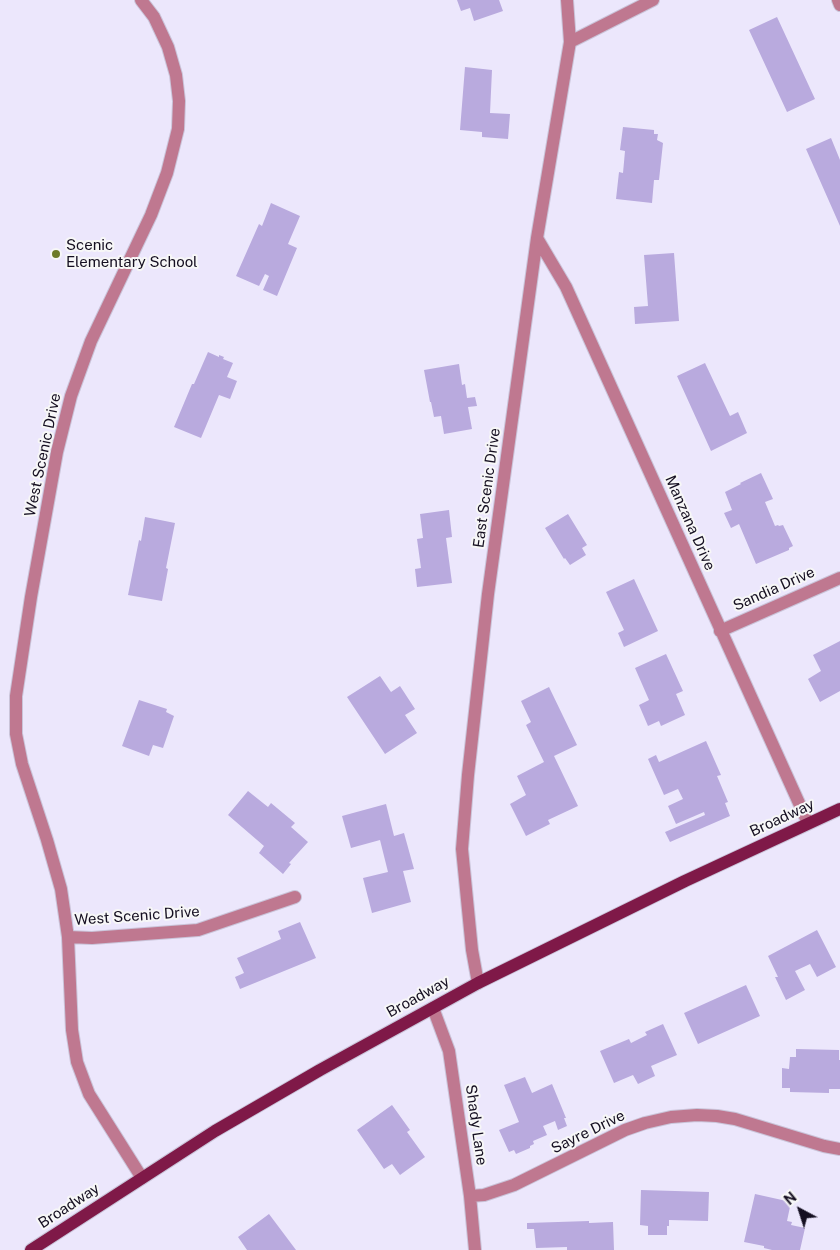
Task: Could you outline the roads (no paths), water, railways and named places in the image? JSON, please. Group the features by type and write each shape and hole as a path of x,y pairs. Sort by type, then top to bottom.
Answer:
{"main road":[{"name":"Broadway","path":"31,1250 215,1131 320,1070 478,983 685,881 840,809"}],"street":[{"name":"West Scenic Drive","path":"141,0 154,17 168,47 176,75 179,101 178,129 167,173 151,215 91,341 71,396 56,462 31,597 16,696 16,734 22,764 61,889 68,937 72,1030 77,1062 89,1094 142,1178"},
{"name":"East Scenic Drive","path":"478,983 471,942 462,849 469,766 490,584 537,238 570,42 568,0"},
{"path":"570,42 653,0"},
{"path":"838,0 840,5"},
{"name":"Manzana Drive","path":"537,238 566,287 808,823"},
{"name":"Sandia Drive","path":"720,631 840,578"},
{"name":"West Scenic Drive","path":"68,937 92,938 198,930 295,897"},
{"name":"Shady Lane","path":"433,1008 449,1051 470,1196 475,1250"},
{"name":"Sayre Drive","path":"470,1196 484,1195 514,1185 625,1130 671,1117 697,1114 735,1119 800,1140 840,1149"}],"place":[{"name":"Scenic Elementary School","path":"56,254"}]}
